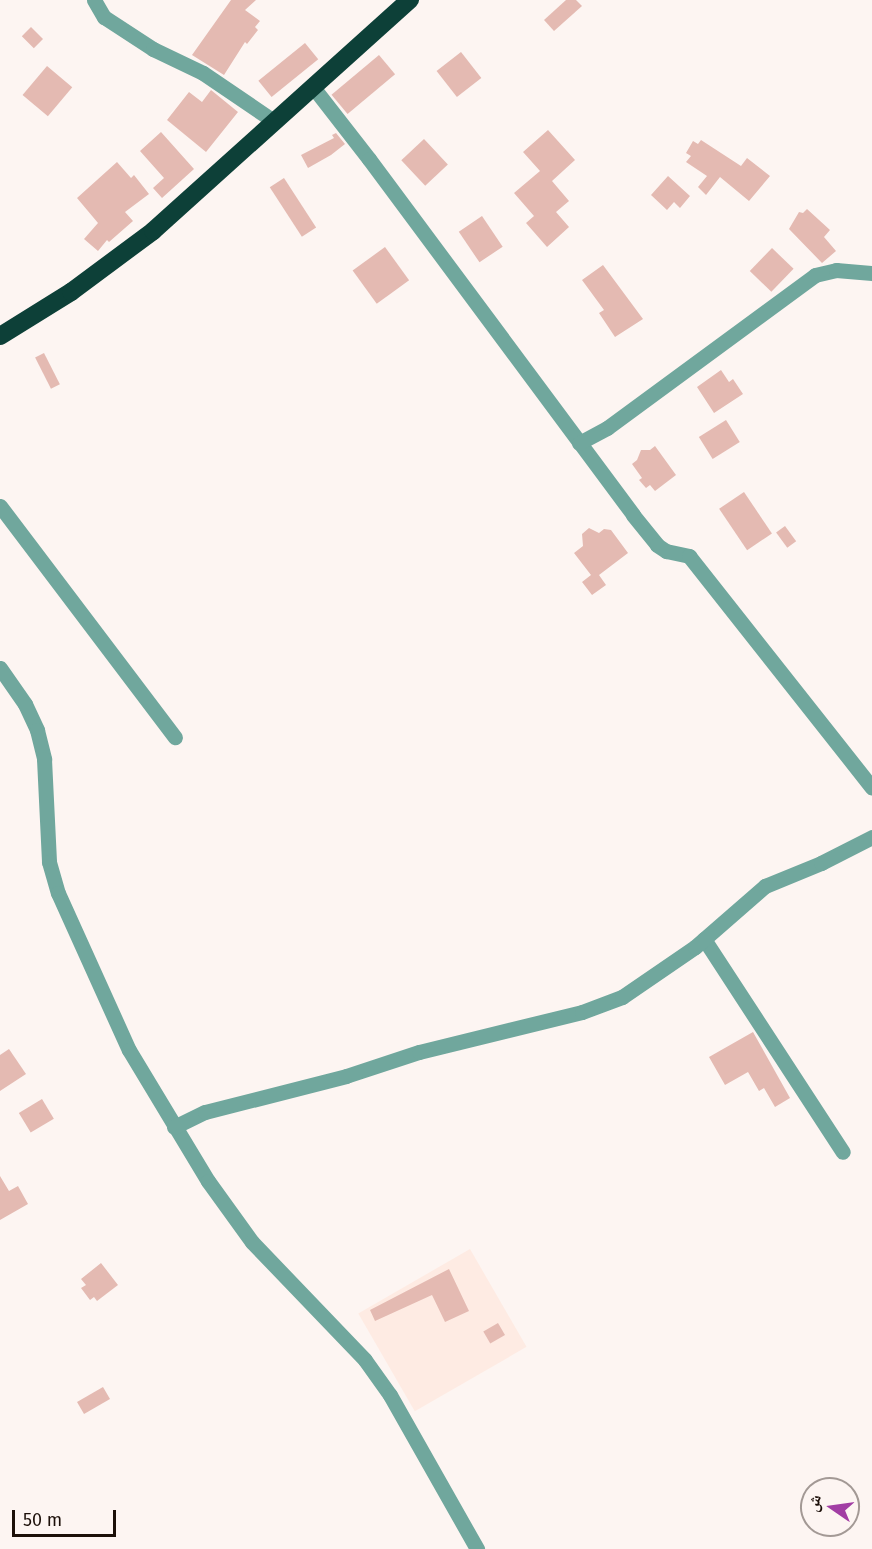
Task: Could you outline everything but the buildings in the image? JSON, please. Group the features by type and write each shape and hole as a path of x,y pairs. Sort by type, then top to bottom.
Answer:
{"highway":[{"path":"0,336 71,292 153,231 410,0"}],"street":[{"path":"94,0 104,17 153,49 203,73 275,122"},
{"path":"313,87 657,545 666,551 689,556 714,585 837,747 872,788"},
{"path":"579,443 607,428 815,274 836,270 872,273"},
{"path":"0,506 175,737"},
{"path":"0,668 25,704 37,730 44,759 49,862 58,893 129,1050 208,1181 252,1242 365,1360 390,1395 477,1549"},
{"path":"174,1127 205,1112 346,1076 419,1052 606,1004 622,997 704,939 765,886 821,863 872,837"},
{"path":"704,939 843,1152"}],"shaded area":[{"path":"470,1249 526,1347 415,1411 358,1314"}]}
